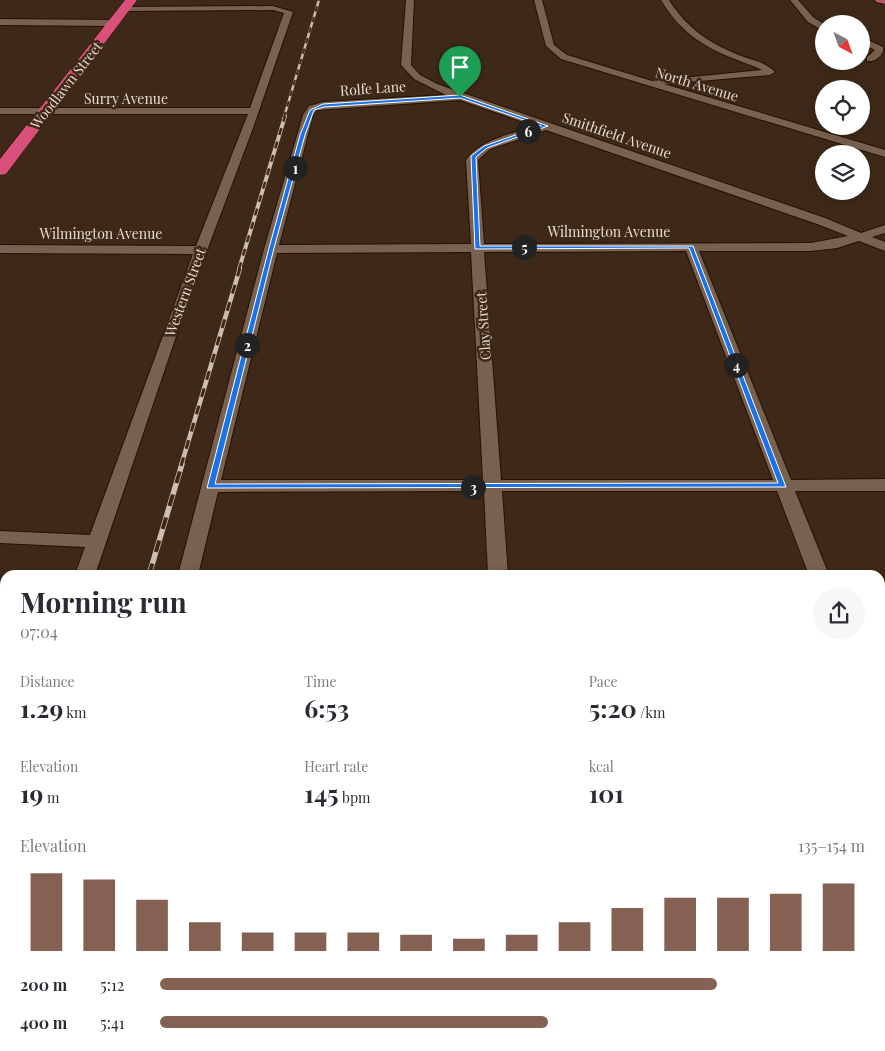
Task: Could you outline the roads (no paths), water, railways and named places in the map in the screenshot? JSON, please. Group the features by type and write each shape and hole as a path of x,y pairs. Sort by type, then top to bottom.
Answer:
{"highway":[{"name":"Woodlawn Street","path":"0,170 128,4"}],"main road":[{"path":"880,0 885,1"}],"street":[{"name":"Smithfield Avenue","path":"410,0 406,58 409,71 426,82 460,97 861,236 885,247"},
{"name":"North Avenue","path":"538,0 550,46 558,53 576,61 885,154"},
{"path":"645,83 770,72 761,66 717,48 689,33 673,15 665,0"},
{"path":"794,0 815,22"},
{"name":"Western Street","path":"87,570 201,250 289,12 287,10 265,8 128,4"},
{"path":"0,22 114,23"},
{"path":"870,44 880,49 870,59"},
{"name":"Rolfe Lane","path":"317,107 460,97"},
{"path":"189,570 308,115 317,107"},
{"name":"Surry Avenue","path":"0,112 253,111"},
{"name":"Clay Street","path":"498,570 477,248 474,156 486,147 546,126"},
{"name":"Wilmington Avenue","path":"272,248 817,247 836,244 885,229"},
{"path":"691,247 817,570"},
{"name":"Wilmington Avenue","path":"0,249 201,250"},
{"path":"210,486 885,485"},
{"path":"0,537 96,541"}],"railway":[{"path":"284,117 319,0"},
{"path":"239,269 285,116"},
{"path":"181,466 240,268"},
{"path":"150,570 182,464"}]}
